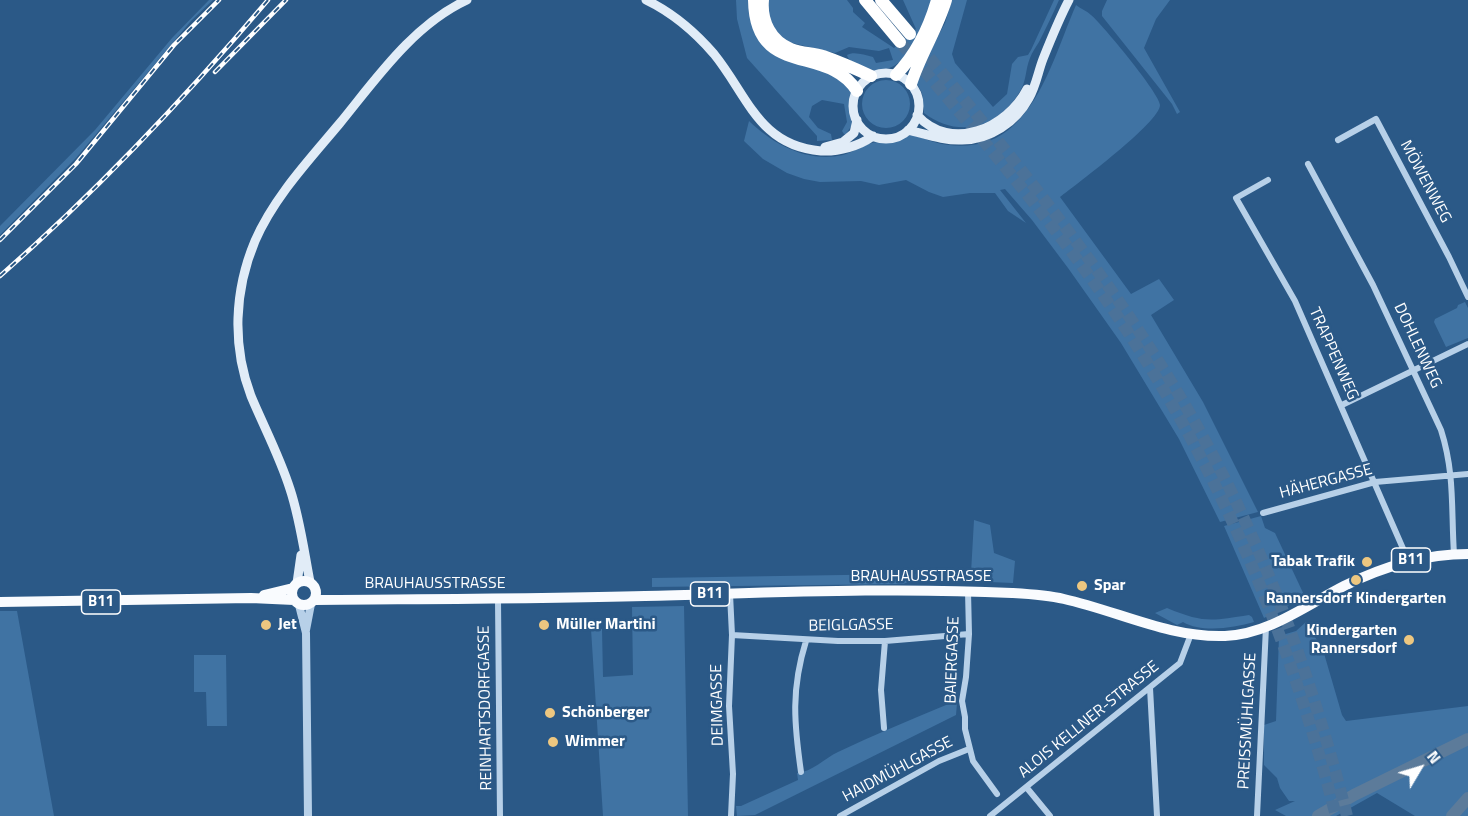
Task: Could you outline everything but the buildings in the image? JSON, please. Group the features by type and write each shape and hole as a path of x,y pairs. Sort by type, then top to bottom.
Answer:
{"highway":[{"path":"754,0 757,29 765,41 790,57 835,70 850,80 857,91"},
{"path":"763,0 765,25 781,44 793,50 838,61 871,76"},
{"path":"869,2 905,38 887,0"},
{"path":"896,75 924,36 937,0"},
{"path":"911,84 946,0"},
{"path":"869,2 893,14"}],"main road":[{"path":"313,594 290,488 252,397 240,360 237,327 239,292 248,260 264,222 283,194 385,68 431,22 466,0"},
{"path":"646,0 666,10 692,31 714,55 754,115 768,130 783,140 814,150 844,149 873,136"},
{"path":"918,115 923,122 945,132 967,133 995,124 1014,108 1038,72 1069,0"},
{"path":"908,130 961,140 979,138 993,133 1023,108 1036,85 1038,72"},
{"path":"887,73 896,75 911,84 918,100 918,115 908,130 892,138 873,136 865,131 857,120 853,107 857,91 871,76 887,73"},
{"path":"814,150 843,142 854,134 857,120"},
{"path":"296,603 292,594 302,543"},
{"name":"BRAUHAUSSTRASSE","path":"313,594 351,600 498,600 730,594 968,591 1015,593 1064,599 1191,634 1232,635 1266,627 1356,580 1408,560 1468,554"},
{"name":"B11","path":"0,602 251,598 305,606 313,594 304,581 251,598"}],"street":[{"name":"MÖWENWEG","path":"1338,140 1376,120 1468,297"},
{"name":"DOHLENWEG","path":"1308,164 1373,285 1441,430 1448,453 1451,476 1454,554"},
{"name":"TRAPPENWEG","path":"1268,180 1236,198 1294,301 1342,405 1408,560"},
{"path":"1342,405 1412,369 1468,344"},
{"name":"HÄHERGASSE","path":"1263,513 1375,482 1468,474"},
{"name":"BAIERGASSE","path":"968,591 969,634 962,701 969,749 980,771 997,794"},
{"path":"308,816 306,633 313,594"},
{"name":"DEIMGASSE","path":"730,594 732,635 729,706 733,774 731,816"},
{"name":"REINHARTSDORFGASSE","path":"498,600 500,816"},
{"path":"296,603 306,633"},
{"name":"PREISSMÜHLGASSE","path":"1257,816 1266,627"},
{"name":"BEIGLGASSE","path":"732,635 806,641 885,641 969,634"},
{"name":"ALOIS KELLNER-STRASSE","path":"990,816 1179,663 1191,634"},
{"path":"801,772 794,716 799,662 806,641"},
{"path":"884,728 881,690 885,641"},
{"path":"1150,688 1157,816"},
{"name":"HAIDMÜHLGASSE","path":"840,816 939,762 969,749"},
{"path":"1027,788 1050,816"}],"shaded area":[{"path":"209,0 213,0 191,21 76,158 0,235 0,226 95,130 172,38"},
{"path":"736,0 751,0 753,23 842,78 851,92 852,125 846,134 842,131 847,122 844,104 822,100 812,106 809,117 818,128 831,134 832,140 817,141 817,136 747,58 737,19"},
{"path":"767,0 847,0 853,12 865,23 862,27 894,48 916,29 903,0 933,0 924,25 910,50 902,60 891,67 879,70 859,66 847,55 856,53 873,57 876,63 893,60 889,48 879,51 849,47 835,53 783,39 769,21"},
{"path":"952,0 967,0 952,54 955,63 993,107 1007,94 1012,64 1018,57 1028,55 1054,0 1059,0 1028,62 1019,93 1000,115 976,126 950,126 924,113 922,93 916,82 945,23"},
{"path":"1107,0 1170,0 1156,19 1144,48 1180,112 1177,114 1172,104 1102,16"},
{"path":"1076,5 1091,15 1118,45 1151,88 1160,105 1147,125 1133,138 1060,197 1131,294 1159,279 1174,300 1151,315 1203,402 1258,512 1220,522 1179,439 1121,343 1032,220 1005,189 1000,190 1026,223 1008,211 995,193 970,193 943,197 906,180 879,185 861,181 820,182 804,179 787,173 763,159 744,141 749,121 780,144 804,154 817,156 843,155 873,143 891,142 907,135 955,146 987,142 1014,125 1034,100 1043,85"},
{"path":"886,80 903,87 910,104 903,121 886,128 869,121 862,104 869,87"},
{"path":"1465,302 1468,308 1468,338 1446,347 1434,322 1435,319"},
{"path":"1261,516 1265,528 1275,533 1305,597 1264,618 1224,526"},
{"path":"974,520 990,525 994,553 1015,561 1013,583 917,579 903,584 652,587 652,578 971,573"},
{"path":"684,606 688,816 603,816 591,629 602,629 603,677 633,675 632,607"},
{"path":"1167,608 1207,619 1249,615 1254,622 1218,628 1199,627 1183,622 1177,625 1155,613"},
{"path":"0,611 17,611 54,816 0,816"},
{"path":"1306,622 1323,650 1342,715 1346,721 1468,706 1468,816 1415,816 1377,793 1336,816 1286,816 1275,810 1295,801 1289,801 1280,788 1277,778 1264,765 1264,725 1276,721 1279,636 1296,631"},
{"path":"194,655 226,655 227,726 207,726 206,692 194,692"},
{"path":"957,703 956,715 755,815 737,816 736,806 741,806 798,780 797,773 808,770 838,752 878,734 946,705"}],"waterway":[{"path":"1318,816 1354,795 1468,739"},
{"path":"1452,816 1468,798"}],"tunnel":[{"path":"900,42 958,110 1070,250 1097,286 1158,380 1222,499 1250,560 1298,686 1336,816"},
{"path":"918,44 986,126 1084,252 1145,340 1202,436 1254,540 1297,648 1347,816"}],"railway":[{"path":"0,240 76,164 174,45 219,0"},
{"path":"0,276 106,177 205,73 268,0"},
{"path":"215,72 286,0"}],"place":[{"name":"Tabak Trafik","path":"1367,562"},
{"name":"Rannersdorf Kindergarten","path":"1356,580"},
{"name":"Spar","path":"1082,586"},
{"name":"Jet","path":"266,625"},
{"name":"Müller Martini","path":"544,625"},
{"name":"Kindergarten Rannersdorf","path":"1409,640"},
{"name":"Schönberger","path":"550,713"},
{"name":"Wimmer","path":"553,742"}]}
